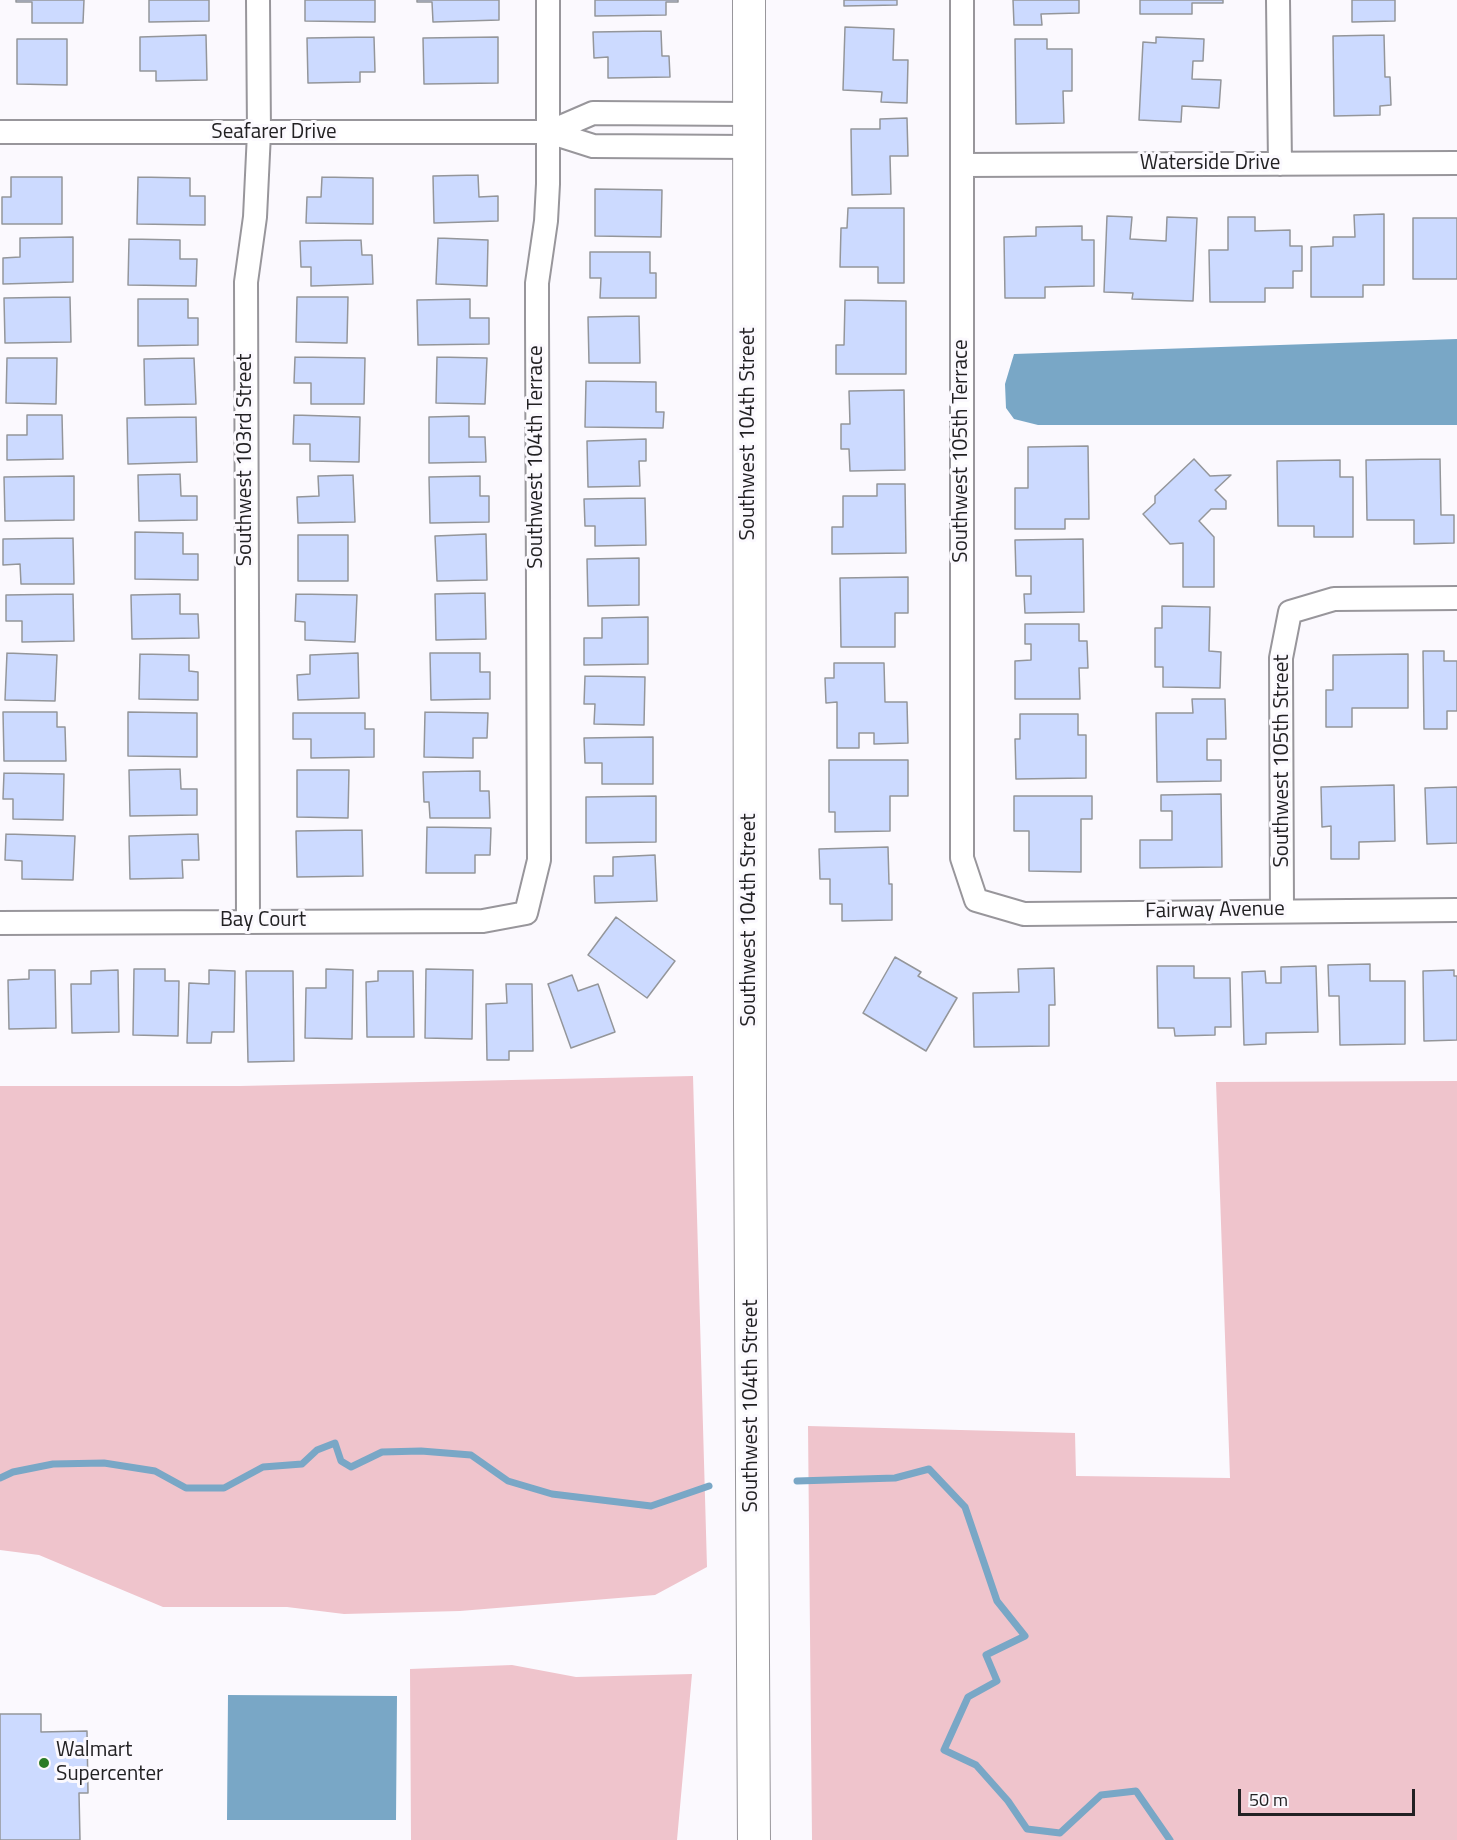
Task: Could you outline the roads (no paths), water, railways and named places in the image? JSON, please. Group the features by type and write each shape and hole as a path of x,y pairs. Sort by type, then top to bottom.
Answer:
{"main road":[{"name":"Southwest 104th Street","path":"749,0 750,1124 754,1840"}],"street":[{"name":"Southwest 103rd Street","path":"248,921 246,282 255,217 259,133 258,0"},
{"name":"Southwest 104th Terrace","path":"526,913 539,860 537,301 539,265 546,221 549,132 548,0"},
{"name":"Southwest 105th Terrace","path":"962,0 962,858 976,900"},
{"path":"1278,0 1280,164"},
{"name":"Seafarer Drive","path":"549,132 593,113 749,114"},
{"name":"Seafarer Drive","path":"0,132 549,132 593,146 748,147"},
{"name":"Waterside Drive","path":"962,165 1457,163"},
{"name":"Southwest 105th Street","path":"1282,911 1281,658 1290,612 1334,599 1457,598"},
{"name":"Fairway Avenue","path":"976,900 1024,914 1457,910"},
{"name":"Bay Court","path":"0,923 483,921 526,913"}],"water":[{"path":"1457,339 1457,425 1038,425 1014,419 1006,408 1005,384 1014,354"},
{"path":"228,1695 397,1696 396,1820 227,1820"}],"waterway":[{"path":"0,1478 13,1472 53,1464 104,1463 155,1471 186,1488 224,1488 263,1467 302,1464 317,1450 335,1443 341,1461 351,1467 382,1452 421,1451 471,1455 508,1481 552,1494 651,1506 709,1486"},
{"path":"797,1481 895,1478 929,1469 965,1507 997,1601 1025,1636 986,1655 997,1681 968,1697 944,1750 976,1765 1008,1801 1027,1829 1060,1833 1101,1795 1136,1791 1170,1840"}],"place":[{"name":"Walmart Supercenter","path":"44,1763"}]}
